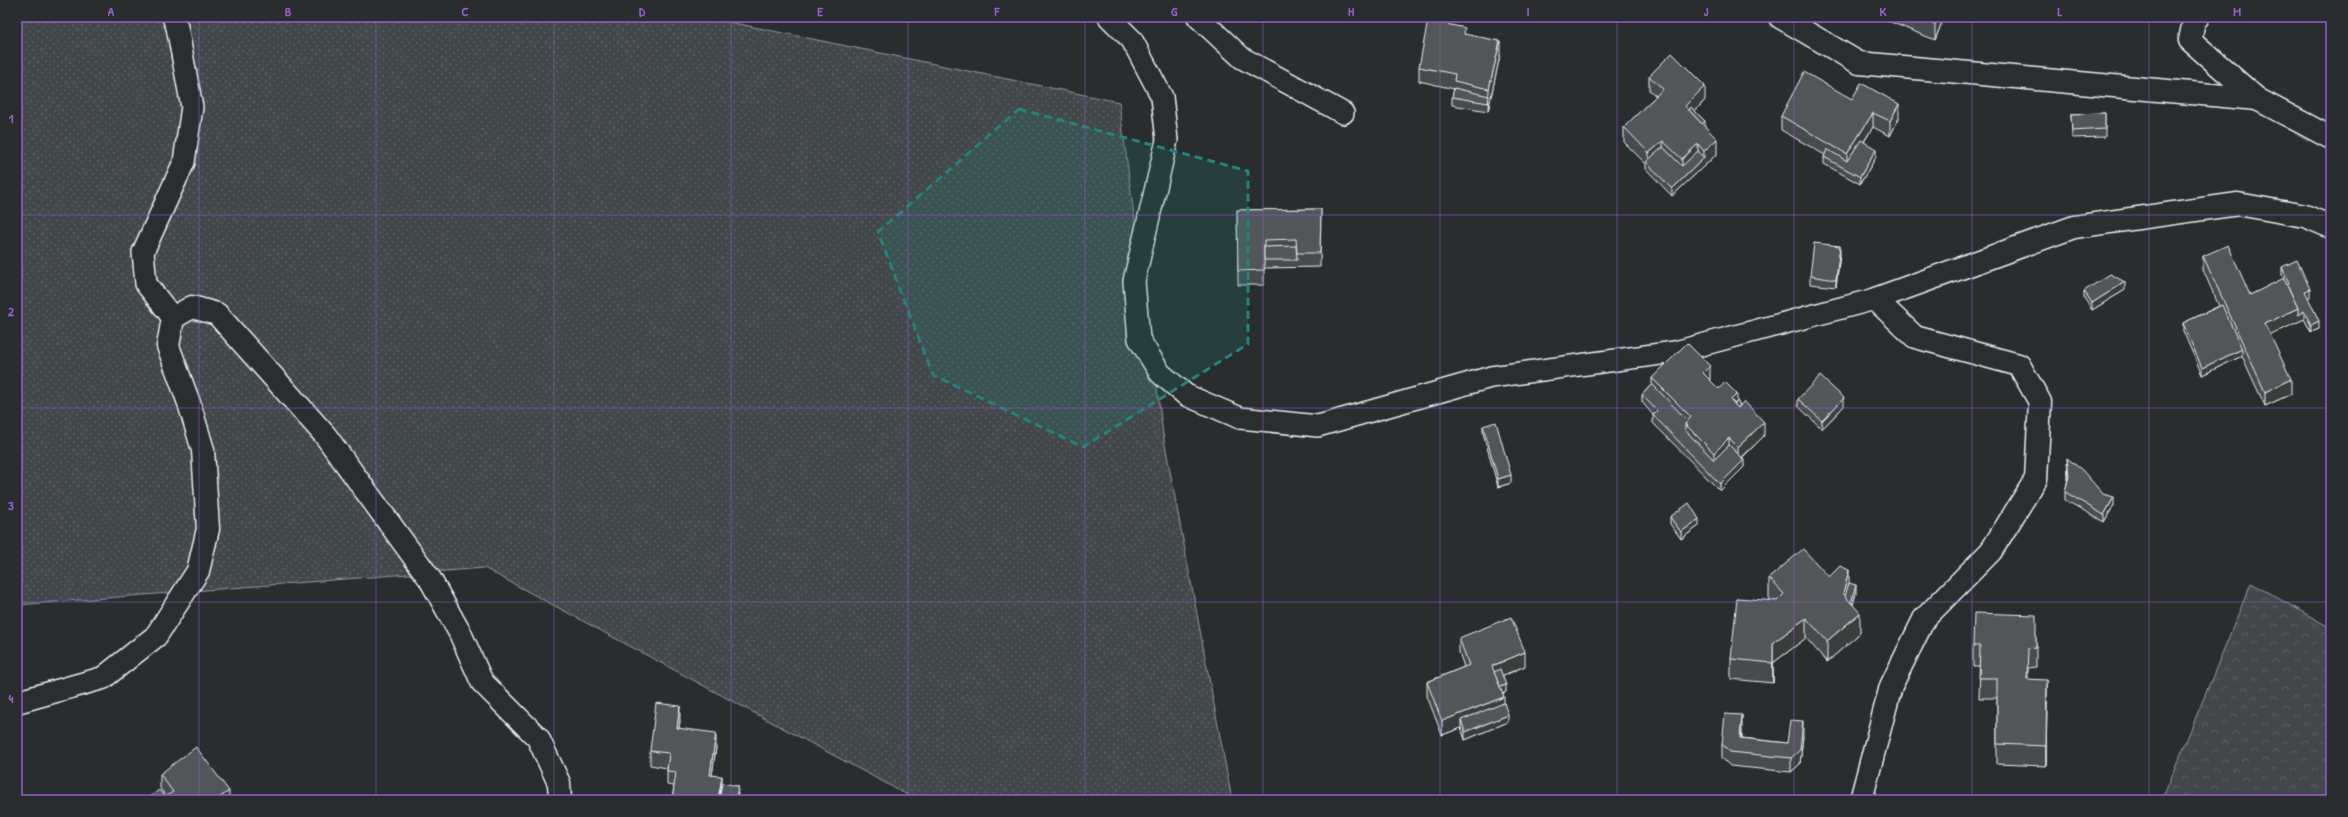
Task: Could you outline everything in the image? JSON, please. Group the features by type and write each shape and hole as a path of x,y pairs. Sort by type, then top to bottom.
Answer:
{"street":[{"path":"1780,17 1859,63 2257,99"},
{"path":"2198,17 2194,21 2190,40 2257,99 2331,138"},
{"path":"1861,800 1890,686 1924,619 1991,551 2036,479 2040,402 2019,365 1914,337 1875,299 2074,227 2238,204 2305,216 2331,227"},
{"path":"17,702 103,678 156,636 198,571 208,529 202,450 189,403 168,346 173,318 192,307 217,314 325,435 430,579 460,633 482,682 538,738 559,783 560,800"}],"lane":[{"path":"173,17 177,27 192,106 184,162 143,252 146,284 173,318"},
{"path":"1109,17 1132,40 1162,96 1167,140 1134,281 1139,339 1160,373 1186,395 1240,418 1318,426 1491,377 1676,352 1875,299"},
{"path":"1198,17 1242,58 1343,114"}],"highlighted area":[{"path":"1019,109 1248,171 1248,344 1083,447 933,375 878,232"}],"green space":[{"path":"17,17 705,17 1119,102 1163,434 1232,800 917,800 484,568 17,605"},
{"path":"2251,583 2331,628 2331,800 2162,800"}],"building":[{"path":"1897,17 1904,17 1904,20"},
{"path":"1915,17 1938,17 1935,25"},
{"path":"1428,20 1465,28 1464,34 1500,41 1489,89 1454,81 1455,74 1419,67"},
{"path":"1672,53 1705,86 1685,106 1717,139 1704,151 1698,144 1682,159 1663,141 1649,153 1624,127 1663,89 1649,76"},
{"path":"1804,72 1852,99 1861,83 1899,104 1890,121 1873,113 1847,154 1781,116"},
{"path":"1454,88 1489,96 1488,103 1452,97"},
{"path":"1691,107 1705,121 1702,124 1689,110"},
{"path":"2105,113 2105,129 2072,131 2071,114"},
{"path":"1861,140 1876,149 1860,177 1824,157 1827,149 1847,161"},
{"path":"1663,147 1682,166 1698,151 1704,158 1672,189 1646,162"},
{"path":"1321,209 1320,253 1297,253 1296,239 1264,240 1264,270 1238,271 1237,210"},
{"path":"1814,243 1840,246 1836,280 1810,276"},
{"path":"2228,245 2250,295 2284,278 2298,308 2265,324 2291,379 2265,392 2203,256"},
{"path":"1296,246 1297,260 1264,260 1264,247"},
{"path":"2297,260 2310,289 2305,291 2319,321 2311,325 2304,311 2298,315 2298,308 2287,284 2289,283 2282,267"},
{"path":"2110,274 2125,282 2092,303 2084,291"},
{"path":"2222,305 2242,349 2202,368 2183,323"},
{"path":"1687,343 1710,366 1703,373 1719,389 1725,382 1737,394 1731,400 1738,408 1744,401 1764,422 1738,447 1729,438 1714,453 1685,424 1691,417 1652,378"},
{"path":"1820,376 1844,398 1822,421 1798,399"},
{"path":"1652,384 1688,421 1685,424 1685,430 1714,460 1729,445 1744,460 1720,484 1653,415 1657,411 1642,395"},
{"path":"1737,401 1740,405 1738,408 1734,404"},
{"path":"1496,422 1511,475 1498,479 1483,426"},
{"path":"2067,458 2082,470 2103,494 2114,497 2104,515 2065,492 2069,476"},
{"path":"1689,503 1699,519 1681,532 1670,517"},
{"path":"1803,549 1829,577 1840,566 1849,570 1843,593 1860,613 1827,641 1806,618 1773,643 1773,663 1731,659 1737,598 1777,601 1784,594 1769,578"},
{"path":"1849,583 1856,585 1851,603 1845,596"},
{"path":"1974,613 2036,615 2036,647 2028,648 2027,679 2047,680 2046,746 1997,744 1997,678 1979,678 1980,646 1973,646"},
{"path":"1511,617 1525,652 1492,666 1504,697 1442,721 1427,682 1469,665 1459,638"},
{"path":"1500,669 1506,685 1500,687 1494,672"},
{"path":"656,703 680,706 677,728 716,733 710,775 722,776 718,800 672,800 676,772 667,771 669,753 650,751"},
{"path":"1504,703 1508,715 1465,732 1461,720"},
{"path":"1725,714 1742,715 1740,738 1787,743 1790,720 1803,721 1800,750 1791,758 1730,752 1722,744"},
{"path":"196,747 229,791 216,800 146,800 159,790 165,797 173,792 160,774"},
{"path":"722,783 738,786 736,800 719,800"}]}
